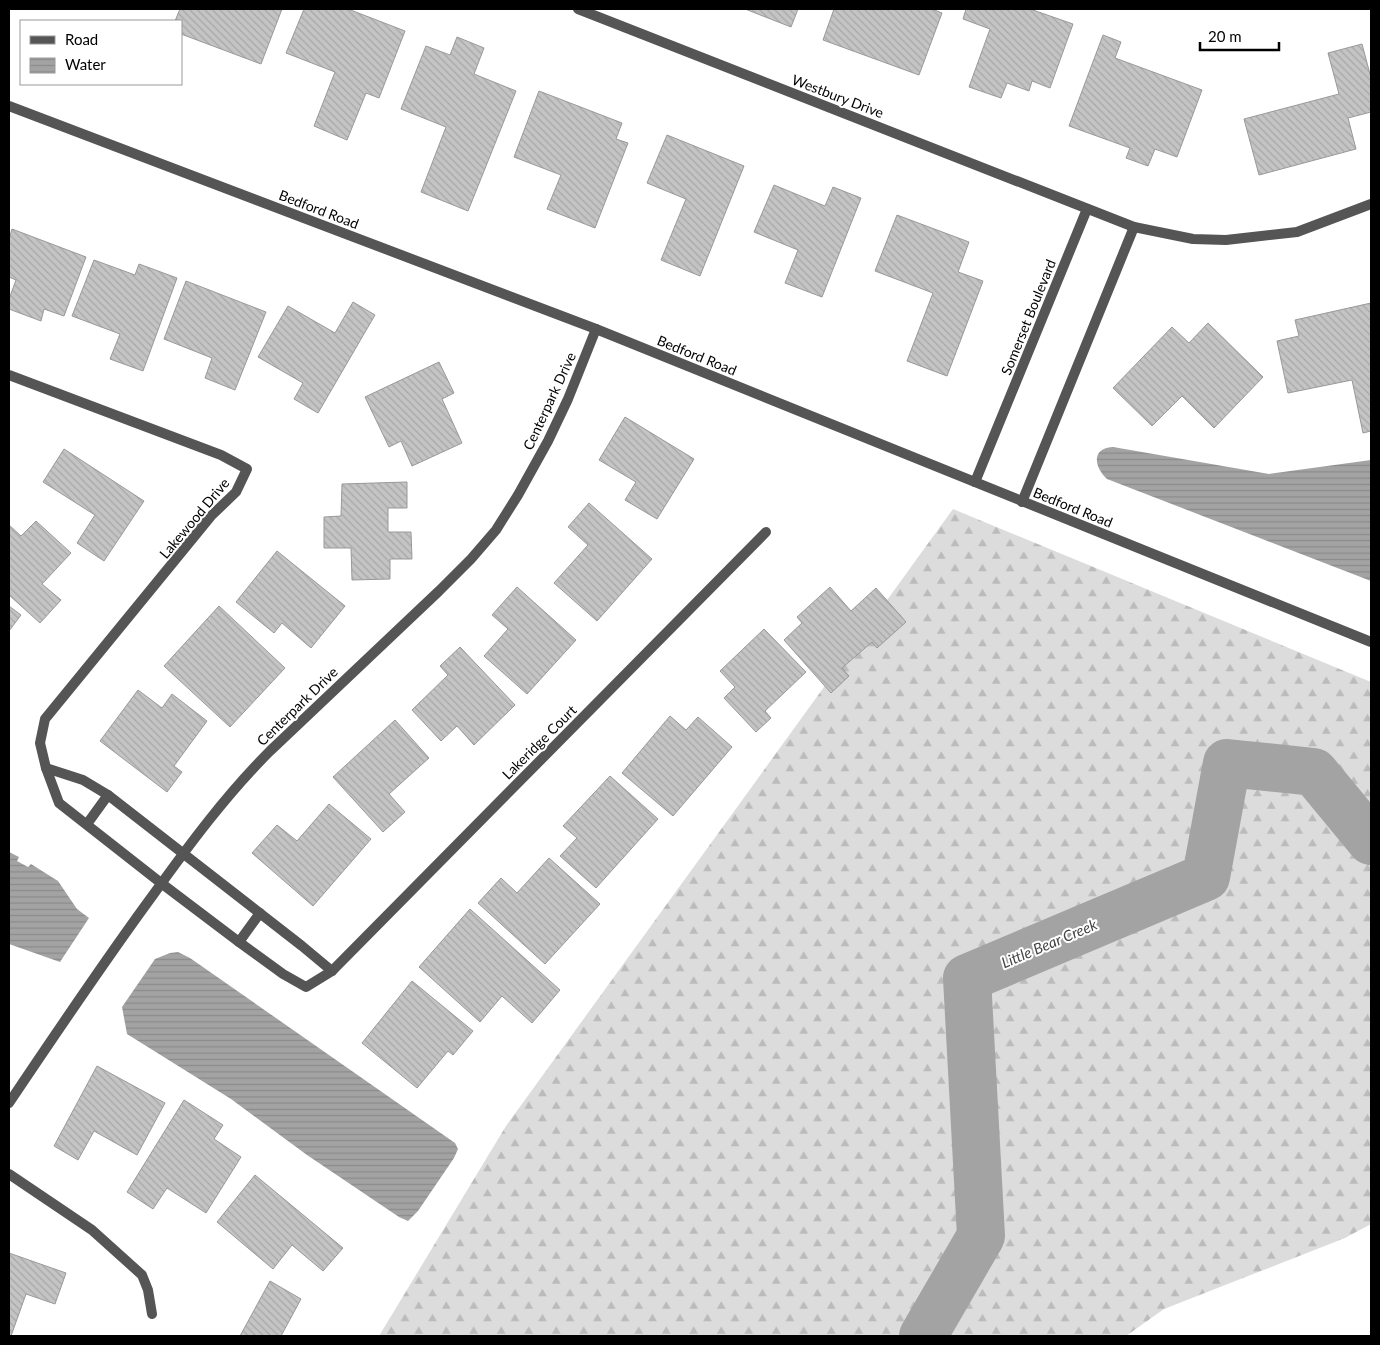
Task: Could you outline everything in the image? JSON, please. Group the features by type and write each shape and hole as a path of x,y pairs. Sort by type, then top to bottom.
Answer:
{"street":[{"name":"Westbury Drive","path":"578,9 1087,209"},
{"name":"Bedford Road","path":"9,106 596,329 1371,642"},
{"path":"1087,209 1134,227 1193,238 1226,240 1297,232 1371,204"},
{"name":"Somerset Boulevard","path":"975,482 1087,209"},
{"path":"1022,502 1134,227"},
{"name":"Centerpark Drive","path":"9,1103 161,883 243,777 439,591 471,559 496,530 548,441 568,399 596,329"},
{"name":"Lakewood Drive","path":"9,375 221,455 248,469 236,492 211,516 45,719 40,743 46,768 59,803 161,883"},
{"name":"Lakeridge Court","path":"161,883 282,974 306,987 332,971 766,532"},
{"path":"46,768 83,780 108,795 332,971"},
{"path":"87,824 108,795"},
{"path":"239,942 260,913"},
{"path":"9,1174 92,1230 142,1275 148,1290 152,1314"}],"green space":[{"path":"953,509 1371,682 1371,1224 1345,1238 1164,1309 1126,1336 379,1336 506,1126"}],"water":[{"path":"1113,447 1269,474 1371,460 1371,581 1107,479 1099,469 1097,459 1101,451"},
{"path":"9,852 19,857 17,861 28,867 31,864 58,881 77,909 89,918 60,962 9,944"},
{"path":"178,952 190,958 455,1143 458,1149 454,1158 418,1211 408,1221 399,1217 307,1155 231,1099 127,1034 122,1007 155,959"}],"building":[{"path":"180,9 282,9 261,64 182,34 182,20 175,20"},
{"path":"304,9 348,9 405,31 379,98 366,93 347,140 314,126 335,72 286,53"},
{"path":"745,9 798,9 791,27"},
{"path":"834,9 932,9 942,13 919,75 823,40"},
{"path":"966,9 1030,9 1073,24 1050,88 1032,81 1029,91 1007,83 1001,98 969,87 990,29 963,19"},
{"path":"1103,35 1121,42 1115,58 1202,90 1177,157 1155,149 1148,166 1126,158 1130,148 1069,126"},
{"path":"457,37 484,48 474,74 516,91 468,211 421,192 446,127 401,109 426,46 450,55"},
{"path":"1362,44 1371,78 1371,112 1348,118 1356,149 1259,175 1244,119 1339,94 1328,53"},
{"path":"539,91 622,123 616,139 628,143 595,228 547,209 561,175 514,157"},
{"path":"667,135 744,166 700,276 661,260 686,199 647,183"},
{"path":"774,185 825,206 833,187 861,198 822,297 785,283 798,250 754,232"},
{"path":"897,215 969,242 958,272 983,281 947,376 907,361 933,293 875,271"},
{"path":"12,229 86,257 64,316 44,309 41,321 9,309 9,299 16,280 9,277 9,239"},
{"path":"94,260 135,275 139,264 177,278 143,371 110,359 120,334 72,316"},
{"path":"186,281 266,312 235,390 205,378 212,358 164,339"},
{"path":"353,302 375,315 318,413 294,399 303,383 258,357 288,306 335,333"},
{"path":"1371,303 1371,431 1363,433 1352,380 1288,393 1277,341 1299,336 1295,320"},
{"path":"1208,323 1263,377 1214,428 1182,396 1152,426 1113,388 1172,327 1189,343"},
{"path":"439,362 454,393 442,399 462,443 412,466 401,441 389,447 365,397"},
{"path":"625,417 694,459 657,519 625,500 636,482 599,460"},
{"path":"64,449 144,501 104,561 77,543 95,515 43,482"},
{"path":"407,482 407,508 388,508 388,532 411,532 412,559 390,559 390,579 352,580 351,548 324,548 324,517 341,516 342,484"},
{"path":"589,503 652,559 597,621 554,583 588,545 568,527"},
{"path":"36,521 71,553 42,584 61,600 40,623 9,595 9,525 21,536"},
{"path":"277,551 345,606 311,648 282,623 274,633 236,602"},
{"path":"517,587 576,640 527,694 484,656 508,629 492,615"},
{"path":"830,587 851,611 876,588 906,622 877,648 872,642 842,668 849,676 831,693 784,640 802,623 797,617"},
{"path":"9,606 21,615 9,631"},
{"path":"219,606 285,668 230,727 164,666"},
{"path":"764,629 806,672 765,711 771,718 756,732 724,698 735,687 720,671"},
{"path":"460,647 515,705 474,745 457,726 441,741 412,710 448,675 440,666"},
{"path":"138,690 162,708 172,694 207,721 174,766 182,772 167,792 100,741"},
{"path":"670,716 686,730 698,717 732,747 673,816 622,773"},
{"path":"395,720 429,758 389,794 405,812 383,832 333,777"},
{"path":"610,776 658,819 596,888 560,856 577,838 563,826"},
{"path":"329,804 371,839 313,906 252,853 277,825 297,841"},
{"path":"549,858 600,904 545,964 478,903 501,878 517,893"},
{"path":"470,909 560,990 532,1023 502,996 480,1022 419,967"},
{"path":"412,981 473,1031 453,1055 448,1051 417,1088 362,1043"},
{"path":"97,1066 165,1103 137,1155 94,1131 78,1160 54,1146"},
{"path":"184,1100 223,1125 214,1139 241,1157 206,1213 167,1188 153,1209 127,1192"},
{"path":"255,1175 343,1248 323,1271 292,1245 273,1269 217,1222"},
{"path":"9,1253 66,1273 55,1304 26,1294 11,1336 9,1336"},
{"path":"270,1281 301,1299 281,1336 240,1336"}],"waterway":[{"name":"Little Bear Creek","path":"923,1336 981,1236 967,978 1206,877 1227,763 1314,772 1371,841"}]}
